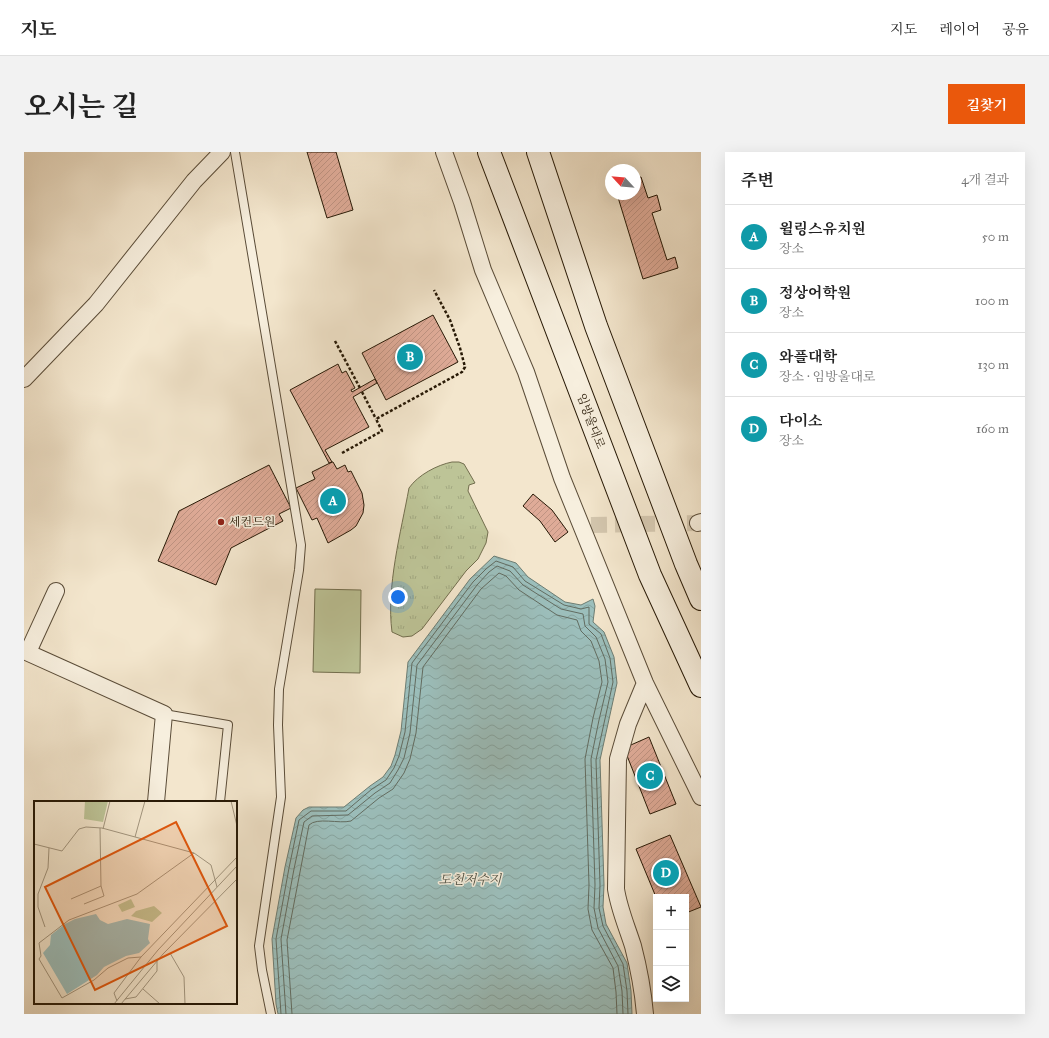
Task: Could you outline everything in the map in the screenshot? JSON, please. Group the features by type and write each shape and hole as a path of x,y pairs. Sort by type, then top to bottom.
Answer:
{"main road":[{"name":"임방울대로","path":"489,152 650,575 701,686"},
{"path":"538,152 596,326 686,564 701,599"}],"street":[{"path":"24,380 96,304 194,181 222,152"},
{"path":"444,152 462,202 483,270 526,372 562,478 587,526 645,683 701,797"},
{"path":"56,591 26,651 164,714 156,801"},
{"path":"645,683 628,724 618,759 616,889 618,902 633,946 640,977 645,1014"}],"lane":[{"path":"235,152 301,545 299,570 279,689 278,725 281,797 259,946 262,970 271,1014"},
{"path":"164,714 228,725 220,801"}],"path":[{"path":"376,419 462,372 465,367 450,320 434,290"},
{"path":"335,341 360,388"},
{"path":"342,453 382,431 362,392"}],"green space":[{"path":"452,462 464,464 475,483 469,485 468,491 488,532 486,543 478,559 466,571 422,629 412,636 403,637 392,632 391,597 395,560 409,488 417,479 428,471"},
{"path":"315,589 361,590 360,673 313,672"}],"water":[{"name":"도천저수지","path":"494,556 516,563 528,577 565,602 581,605 593,599 595,606 593,622 604,632 614,657 617,683 600,760 604,885 603,907 606,924 627,963 631,991 632,1014 278,1014 272,939 285,867 296,818 303,810 309,807 344,807 383,777 391,766 401,731 408,662 470,579"}],"building":[{"path":"307,152 336,152 353,210 327,218"},
{"path":"641,177 648,198 657,195 661,210 652,213 667,260 675,257 678,268 643,279 619,200 641,200"},
{"path":"433,315 458,362 386,400 362,353"},
{"path":"338,364 342,373 346,371 355,388 351,390 352,392 375,379 377,383 353,397 369,427 325,450 332,462 329,463 290,390"},
{"path":"332,462 337,469 345,465 348,472 351,471 362,493 364,505 363,513 356,526 328,543 317,518 312,520 296,488 315,479 312,472"},
{"path":"269,465 291,508 279,514 283,521 231,548 216,585 158,561 179,511"},
{"path":"533,494 552,510 568,532 555,542 540,521 523,506"},
{"path":"649,737 676,804 650,814 624,748"},
{"path":"670,835 701,907 689,912 689,894 655,894 636,849"}],"tunnel":[{"path":"591,525 698,523"}],"place":[{"name":"정상어학원","path":"410,357"},
{"name":"윌링스유치원","path":"333,501"},
{"name":"세컨드원","path":"221,522"},
{"name":"와플대학","path":"650,776"},
{"name":"다이소","path":"666,873"}]}
